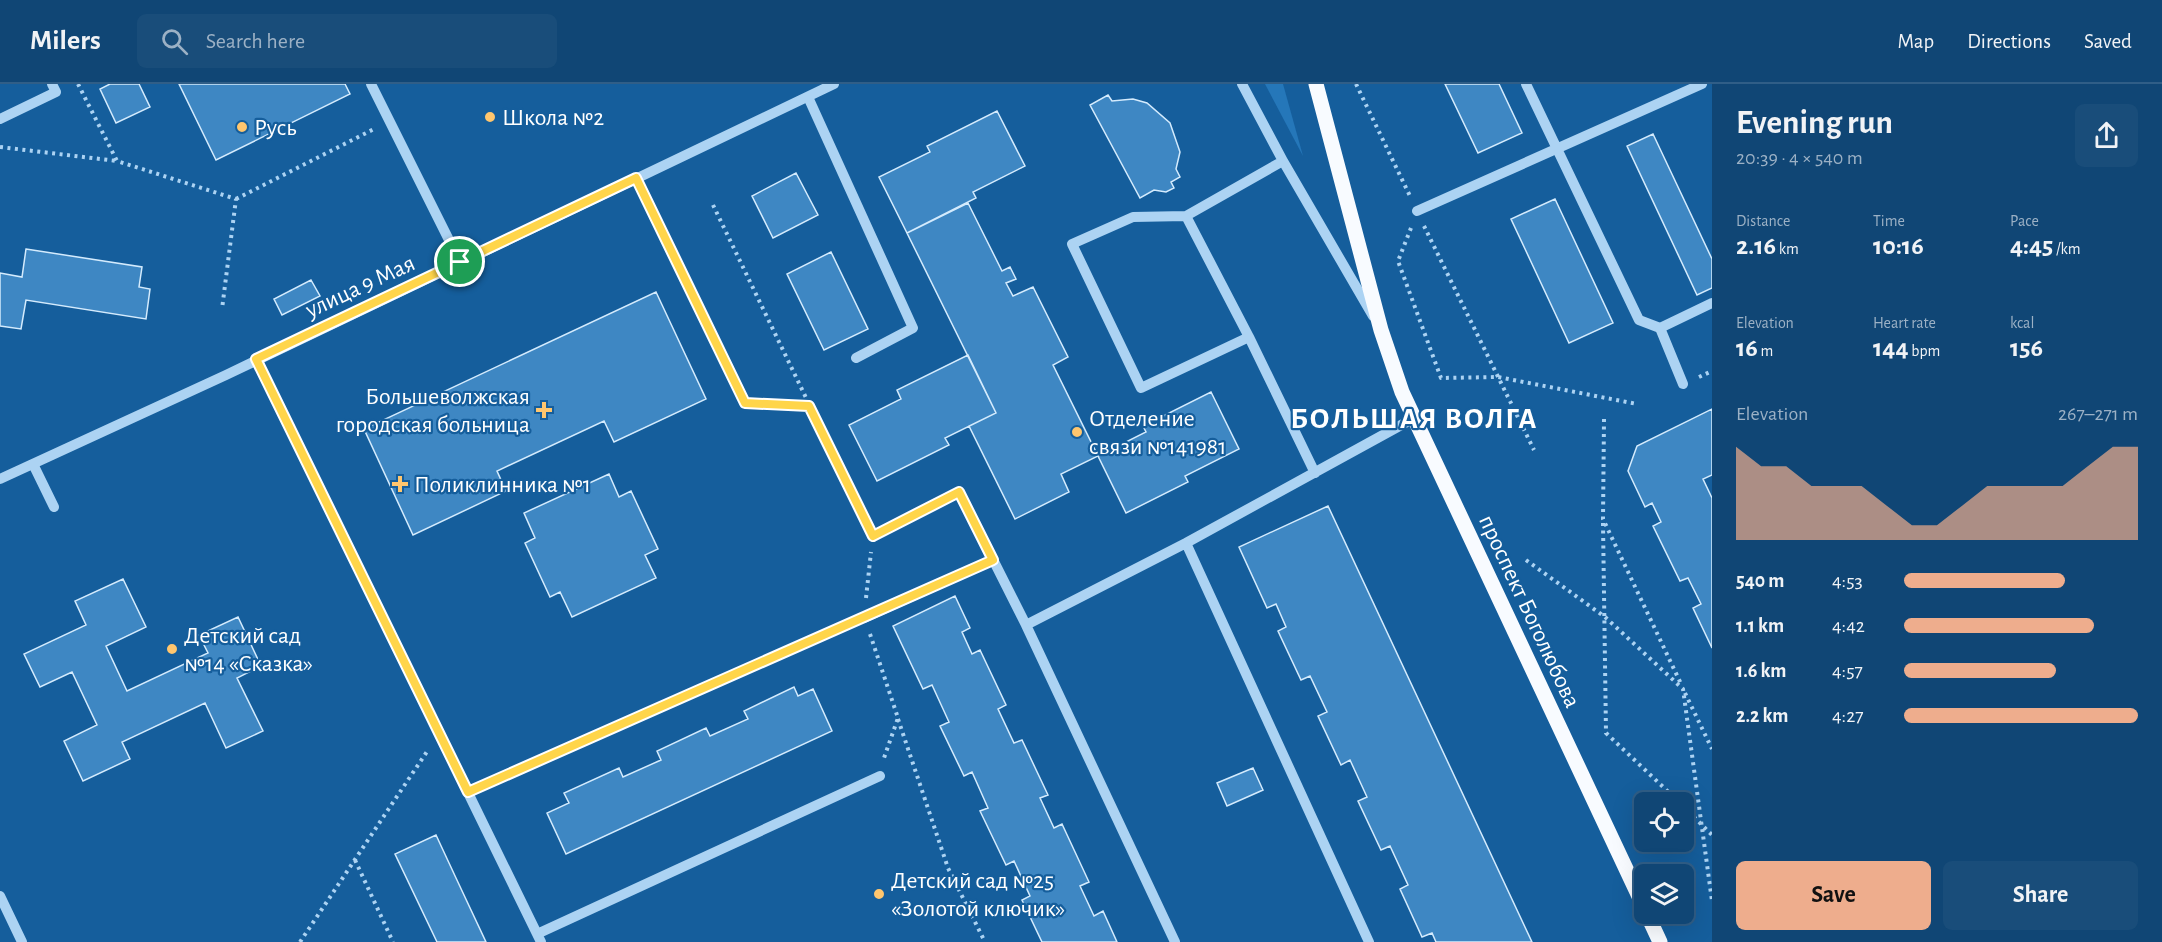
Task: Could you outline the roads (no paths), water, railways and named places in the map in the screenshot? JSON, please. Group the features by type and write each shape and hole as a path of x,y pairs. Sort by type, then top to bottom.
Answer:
{"main road":[{"name":"проспект Боголюбова","path":"1316,84 1381,330 1402,392 1634,887"},
{"path":"1652,924 1660,942"}],"street":[{"path":"0,119 56,92 52,84"},
{"path":"371,84 460,262"},
{"name":"улица 9 Мая","path":"0,479 226,375 834,84"},
{"name":"проспект Боголюбова","path":"1242,84 1381,330"},
{"path":"1526,84 1639,320 1660,328 1712,303"},
{"path":"1417,212 1702,84"},
{"path":"808,97 913,328 856,358"},
{"path":"1249,337 1141,388 1072,244 1133,217 1186,216 1283,160"},
{"path":"636,178 745,403"},
{"path":"1186,216 1249,337 1315,473"},
{"path":"1660,328 1683,384"},
{"path":"256,359 539,938 880,776"},
{"path":"1026,625 1186,543 1414,418"},
{"path":"33,464 54,507"},
{"path":"873,536 959,492 1026,625 1175,942"},
{"path":"1186,543 1369,942"},
{"path":"864,618 993,560"},
{"path":"0,896 22,942"}],"place":[{"name":"Школа №2","path":"490,117"},
{"name":"Русь","path":"242,127"},
{"name":"Большеволжская городская больница","path":"544,410"},
{"name":"Отделение связи №141981","path":"1077,432"},
{"name":"Поликлинника №1","path":"400,484"},
{"name":"Детский сад №14 «Сказка»","path":"172,649"},
{"name":"Детский сад №25 «Золотой ключик»","path":"879,894"}],"district":[{"name":"БОЛЬШАЯ ВОЛГА","path":"1414,418"}]}
